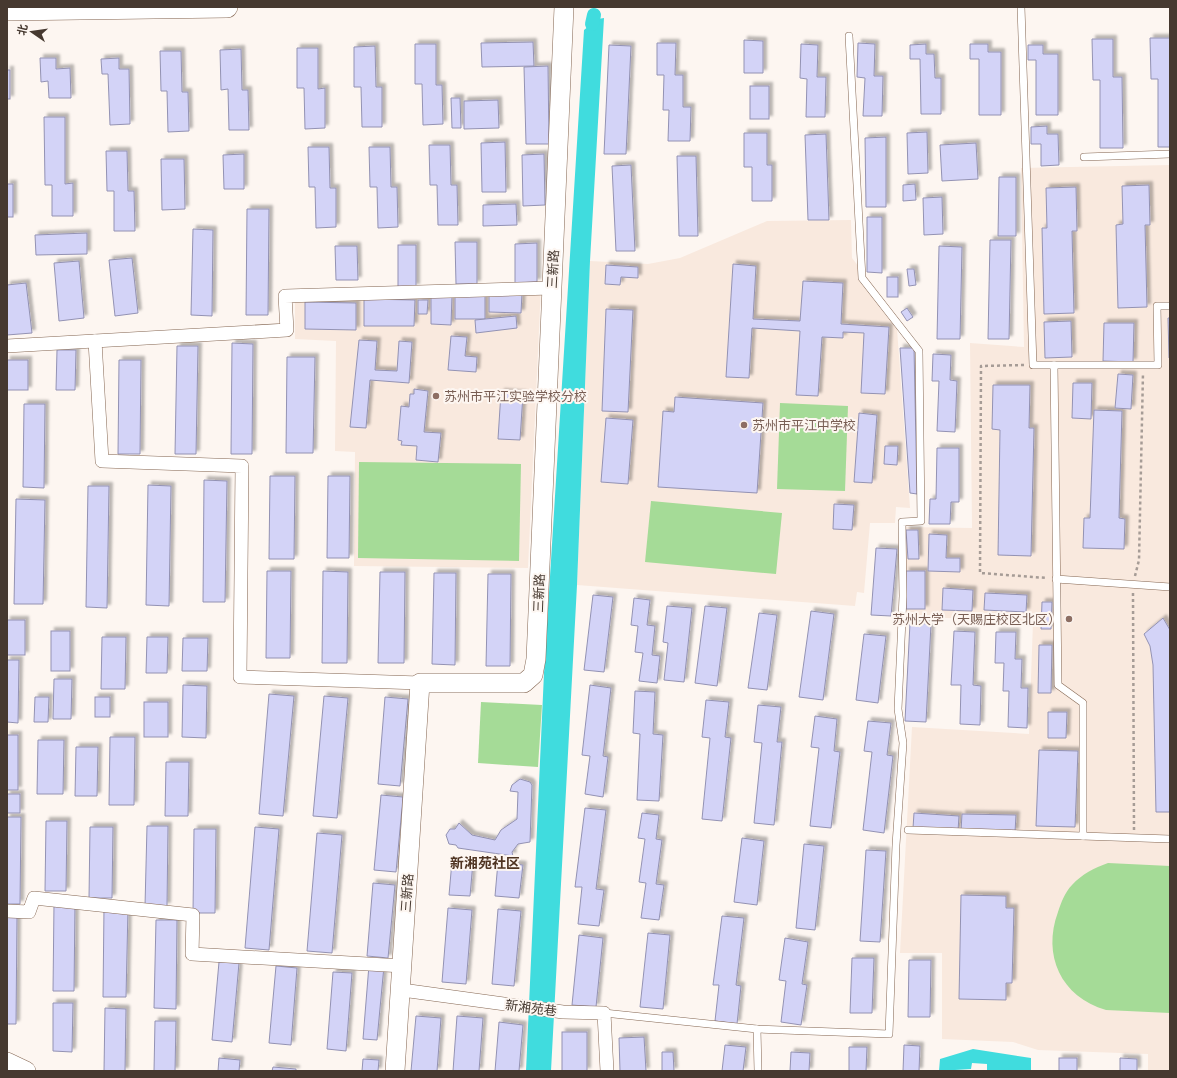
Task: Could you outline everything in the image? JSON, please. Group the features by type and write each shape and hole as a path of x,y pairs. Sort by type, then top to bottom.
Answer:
{"main road":[{"path":"7,10 227,7"}],"street":[{"name":"三新路","path":"395,1071 402,990 420,683 524,683 533,674 536,651 564,7"},
{"path":"7,346 287,330 285,296 552,288"},
{"path":"96,341 102,461 242,466 240,677 420,683"},
{"path":"7,911 29,912 34,898 193,914 192,954 403,966"},
{"name":"新湘苑巷","path":"402,990 558,1011 604,1013"},
{"path":"604,1013 607,1071"},
{"path":"7,1062 26,1071"}],"lane":[{"path":"1021,7 1033,365 1158,365 1157,306 1170,306"},
{"path":"604,1013 757,1029 889,1034 896,845 903,743 898,709 903,596 902,522 920,521 919,351 862,278 849,36"},
{"path":"1084,157 1170,154"},
{"path":"1054,365 1058,685 1083,703 1083,836"},
{"path":"1056,579 1170,587"},
{"path":"908,830 1170,839"},
{"path":"757,1029 758,1071"}],"path":[{"path":"1033,365 981,366 980,573 1056,579"},
{"path":"1134,838 1133,585 1139,560 1143,365"}],"shaded area":[{"name":"苏州大学（天赐庄校区北区）","path":"1170,165 1170,1071 1148,1071 1148,1054 1038,1050 1013,1042 942,1039 942,953 900,953 912,727 1029,734 1033,622 904,616 904,527 972,528 970,343 1024,347 1021,168"},
{"name":"苏州市平江中学校","path":"851,220 852,258 896,315 910,508 896,507 895,523 870,523 864,593 857,592 855,606 577,585 590,261 648,264 680,258 767,221"},
{"name":"苏州市平江实验学校分校","path":"541,286 528,568 354,566 355,452 335,451 336,341 295,339 295,293"}],"green space":[{"path":"780,403 848,406 845,491 777,489"},
{"path":"359,462 521,464 519,561 358,558"},
{"path":"651,501 782,513 776,574 645,562"},
{"path":"481,702 542,705 538,767 478,763"},
{"path":"1108,863 1170,866 1170,1013 1106,1010 1090,1004 1077,995 1067,985 1059,972 1054,958 1052,944 1058,912 1067,891 1084,875 1093,869"}],"water":[{"path":"604,18 590,261 577,585 551,1071 526,1071 544,673 584,30 598,19"},
{"path":"973,1049 1031,1058 1031,1071 987,1071 987,1064 972,1063 971,1069 939,1071 940,1059"}],"building":[{"path":"1150,38 1170,38 1170,147 1158,147 1158,79 1151,79"},
{"path":"1092,39 1113,39 1113,77 1122,77 1123,148 1100,148 1100,80 1093,80"},
{"path":"744,40 763,41 763,73 744,73"},
{"path":"533,42 534,66 482,67 481,43"},
{"path":"657,43 676,43 675,75 683,75 683,107 691,107 690,141 668,141 669,110 663,110 664,75 657,75"},
{"path":"858,43 875,44 874,76 883,76 882,116 863,116 865,78 857,77"},
{"path":"415,44 436,44 436,85 442,85 443,124 423,125 422,84 415,84"},
{"path":"801,44 818,45 817,77 826,77 825,117 806,117 807,79 800,78"},
{"path":"926,44 926,54 934,54 935,78 941,78 941,114 921,114 920,59 910,59 910,45"},
{"path":"970,44 988,44 988,52 1001,52 1001,115 979,115 979,59 970,59"},
{"path":"609,45 631,46 626,154 604,154"},
{"path":"1028,45 1043,45 1043,54 1058,54 1058,115 1036,115 1036,60 1028,60"},
{"path":"375,46 376,87 382,87 382,127 362,127 361,87 354,87 354,47"},
{"path":"297,48 318,48 318,89 325,88 325,128 305,129 304,88 297,88"},
{"path":"241,49 242,90 248,90 249,130 229,130 228,89 221,90 220,50"},
{"path":"160,51 181,51 182,92 188,92 189,131 168,132 167,91 161,91"},
{"path":"40,58 56,58 56,69 70,68 71,98 49,98 48,81 41,82"},
{"path":"119,58 119,69 129,69 130,124 110,125 108,74 102,74 101,59"},
{"path":"548,66 549,144 526,144 524,67"},
{"path":"7,70 10,70 10,99 7,99"},
{"path":"750,86 769,86 769,119 750,119"},
{"path":"451,98 460,98 461,128 452,128"},
{"path":"498,100 499,128 464,129 464,101"},
{"path":"44,117 65,117 65,184 73,183 73,216 52,216 52,185 45,185"},
{"path":"1047,126 1047,134 1058,134 1059,165 1041,166 1041,144 1031,144 1031,127"},
{"path":"927,132 928,173 908,174 907,133"},
{"path":"744,133 767,133 767,165 772,165 772,201 752,201 752,167 744,167"},
{"path":"826,134 829,220 808,220 805,135"},
{"path":"886,137 886,207 866,207 865,138"},
{"path":"505,142 506,192 482,192 481,143"},
{"path":"976,143 978,179 942,181 940,145"},
{"path":"429,145 450,145 451,185 457,185 458,225 438,225 437,185 430,185"},
{"path":"308,147 329,147 330,188 336,188 336,227 316,228 315,187 309,187"},
{"path":"369,147 390,147 391,187 397,187 398,227 378,228 377,187 370,187"},
{"path":"106,151 127,151 128,191 134,191 135,231 114,231 114,191 107,191"},
{"path":"244,154 244,189 224,189 223,155"},
{"path":"544,154 545,205 523,206 522,155"},
{"path":"677,156 696,156 698,236 679,236"},
{"path":"161,159 184,159 185,209 162,210"},
{"path":"631,165 635,251 616,251 612,166"},
{"path":"999,177 1016,177 1016,236 998,236"},
{"path":"7,184 13,184 13,217 7,217"},
{"path":"915,184 916,200 903,201 903,185"},
{"path":"1149,185 1150,225 1145,225 1147,307 1118,308 1116,225 1123,224 1122,186"},
{"path":"1076,187 1077,231 1072,231 1074,313 1044,314 1042,228 1047,228 1046,188"},
{"path":"942,197 943,234 924,235 923,198"},
{"path":"516,204 517,225 483,226 483,205"},
{"path":"247,209 269,209 268,315 246,315"},
{"path":"867,217 882,217 882,273 867,272"},
{"path":"193,229 213,230 212,316 191,315"},
{"path":"87,233 87,254 36,255 35,235"},
{"path":"990,240 1011,240 1009,339 988,339"},
{"path":"455,242 477,242 477,284 456,284"},
{"path":"537,243 537,282 515,283 515,244"},
{"path":"398,245 416,245 416,287 398,287"},
{"path":"335,246 357,246 358,280 336,280"},
{"path":"939,246 962,247 960,339 937,339"},
{"path":"132,258 138,313 115,316 109,260"},
{"path":"79,261 84,318 59,321 54,263"},
{"path":"733,264 756,266 753,319 800,321 803,281 843,283 841,324 889,327 885,394 861,393 864,333 843,332 843,338 822,337 818,396 796,395 800,331 752,328 749,378 726,377"},
{"path":"606,265 638,267 638,278 621,277 620,285 605,284"},
{"path":"907,269 914,269 916,285 909,286"},
{"path":"887,277 898,277 898,297 887,297"},
{"path":"26,283 32,333 7,335 7,285"},
{"path":"489,293 522,293 521,313 489,312"},
{"path":"455,294 485,294 485,319 455,319"},
{"path":"431,295 452,296 451,325 431,324"},
{"path":"364,299 415,300 414,326 364,326"},
{"path":"418,300 428,300 427,314 418,314"},
{"path":"305,302 356,303 356,330 305,329"},
{"path":"907,308 913,317 907,321 901,312"},
{"path":"606,309 633,310 628,412 602,411"},
{"path":"516,316 517,328 476,333 475,320"},
{"path":"1168,318 1170,318 1170,358 1169,358"},
{"path":"1071,321 1072,357 1045,358 1044,322"},
{"path":"1104,323 1134,323 1133,362 1103,361"},
{"path":"451,336 467,337 465,356 477,357 476,372 448,370"},
{"path":"359,340 377,341 375,370 397,371 399,341 412,342 409,383 370,380 366,428 350,427"},
{"path":"232,343 253,344 252,454 231,454"},
{"path":"177,346 198,346 196,454 175,454"},
{"path":"900,348 914,348 917,494 910,493"},
{"path":"57,350 76,350 75,390 56,390"},
{"path":"933,354 951,355 950,380 957,381 955,432 937,431 939,381 932,381"},
{"path":"287,357 315,357 313,453 286,453"},
{"path":"7,360 28,360 28,390 7,390"},
{"path":"119,360 141,360 140,454 118,454"},
{"path":"1118,374 1133,375 1131,409 1115,408"},
{"path":"1073,383 1092,383 1091,419 1072,418"},
{"path":"993,385 1030,385 1029,428 1034,428 1031,556 998,555 1000,430 992,429"},
{"path":"414,389 428,391 424,432 441,433 438,462 416,460 417,446 401,445 402,441 398,440 401,406 409,407 410,394 414,394"},
{"path":"501,392 523,394 520,440 498,439"},
{"path":"675,397 763,403 757,493 658,487 663,411 674,412"},
{"path":"24,404 45,404 44,488 23,487"},
{"path":"1094,410 1122,411 1119,518 1125,519 1124,549 1083,548 1084,518 1090,518"},
{"path":"859,413 877,415 872,483 854,482"},
{"path":"606,418 633,420 628,484 601,482"},
{"path":"885,446 898,446 897,465 884,464"},
{"path":"937,448 959,448 959,502 951,502 950,524 929,524 930,499 936,499"},
{"path":"270,476 295,476 294,559 269,559"},
{"path":"328,476 350,476 349,558 327,558"},
{"path":"204,480 227,481 225,602 203,602"},
{"path":"148,485 171,486 169,606 146,605"},
{"path":"88,486 109,486 107,608 86,607"},
{"path":"16,499 45,500 43,604 14,604"},
{"path":"834,504 854,505 852,530 833,529"},
{"path":"906,530 918,530 919,559 908,559"},
{"path":"929,534 947,535 946,558 960,558 960,572 928,571"},
{"path":"876,548 897,549 891,616 871,615"},
{"path":"267,571 291,571 290,658 266,658"},
{"path":"323,571 348,572 347,663 322,663"},
{"path":"906,571 925,571 925,609 906,609"},
{"path":"380,572 405,572 404,663 378,663"},
{"path":"434,573 456,573 455,665 432,664"},
{"path":"488,574 511,574 510,666 486,666"},
{"path":"943,588 973,590 972,611 942,610"},
{"path":"985,593 1027,595 1026,612 984,610"},
{"path":"593,595 613,597 604,672 584,670"},
{"path":"634,598 650,600 647,625 655,626 652,655 660,656 657,683 639,681 643,653 635,652 638,626 631,625"},
{"path":"1042,602 1052,602 1051,629 1041,629"},
{"path":"667,606 692,608 684,682 664,680 668,643 663,642"},
{"path":"705,606 727,608 717,686 695,683"},
{"path":"811,611 834,614 823,700 799,697"},
{"path":"759,613 777,615 767,690 748,688"},
{"path":"1163,618 1170,630 1170,812 1156,812 1153,665 1150,646 1144,634"},
{"path":"7,620 25,620 25,655 7,655"},
{"path":"910,623 931,624 926,722 905,721"},
{"path":"51,631 70,631 70,671 51,671"},
{"path":"954,631 975,632 973,685 981,686 980,725 960,724 961,685 951,685"},
{"path":"996,632 1016,632 1015,659 1022,659 1021,688 1028,688 1027,728 1008,727 1009,691 1003,691 1004,663 995,663"},
{"path":"864,634 886,636 878,703 856,700"},
{"path":"102,637 126,637 125,689 101,689"},
{"path":"147,637 168,637 167,673 146,673"},
{"path":"183,638 208,638 207,671 182,671"},
{"path":"1039,645 1052,645 1051,693 1038,693"},
{"path":"7,660 19,660 18,723 7,722"},
{"path":"54,679 72,679 71,719 53,719"},
{"path":"183,685 207,686 206,738 182,737"},
{"path":"590,685 611,688 603,756 608,757 603,797 585,794 590,756 582,755"},
{"path":"635,691 655,692 653,734 663,735 659,801 637,800 640,734 633,733"},
{"path":"269,694 294,696 283,816 259,814"},
{"path":"324,696 348,698 337,818 313,816"},
{"path":"35,697 49,697 48,722 34,722"},
{"path":"95,697 110,697 110,717 95,717"},
{"path":"385,697 408,699 400,786 378,784"},
{"path":"706,700 729,702 725,737 731,738 722,821 702,819 710,738 702,737"},
{"path":"144,702 168,702 168,737 144,737"},
{"path":"758,705 781,707 777,742 782,742 774,825 754,823 762,743 754,742"},
{"path":"1048,712 1067,712 1066,738 1048,738"},
{"path":"815,716 837,719 834,751 840,752 831,828 810,826 819,748 811,747"},
{"path":"868,721 891,723 887,755 893,756 884,833 863,830 872,752 864,751"},
{"path":"7,735 18,735 18,790 7,790"},
{"path":"110,737 135,737 134,805 109,805"},
{"path":"38,740 64,740 63,794 37,794"},
{"path":"76,747 98,747 97,796 75,796"},
{"path":"1039,750 1078,751 1075,827 1036,826"},
{"path":"166,762 189,762 188,816 165,816"},
{"path":"520,779 530,782 532,785 530,842 518,844 512,852 513,856 458,848 456,845 449,844 446,835 450,829 455,829 459,823 472,835 495,840 501,830 517,819 518,792 510,791 512,785"},
{"path":"7,794 20,794 20,813 7,813"},
{"path":"381,795 403,797 396,872 374,870"},
{"path":"585,808 606,810 596,889 604,890 599,926 578,924 582,887 575,887"},
{"path":"642,813 659,815 656,839 662,840 656,884 664,885 659,920 641,918 646,883 639,882 645,839 638,838"},
{"path":"914,813 959,816 958,831 913,828"},
{"path":"962,814 1016,815 1015,832 961,831"},
{"path":"7,817 21,817 20,904 7,904"},
{"path":"46,821 67,821 66,891 45,891"},
{"path":"147,826 168,826 167,906 145,906"},
{"path":"90,827 113,827 112,898 89,898"},
{"path":"255,827 279,829 269,950 245,948"},
{"path":"194,829 216,829 215,913 193,913"},
{"path":"317,833 342,835 332,953 307,951"},
{"path":"742,838 764,841 757,905 734,902"},
{"path":"804,844 824,846 815,930 796,928"},
{"path":"866,850 886,851 880,942 860,941"},
{"path":"452,861 473,862 470,896 449,895"},
{"path":"498,862 523,865 519,898 495,896"},
{"path":"373,883 395,885 388,958 367,956"},
{"path":"961,895 1006,896 1006,908 1014,908 1012,983 1006,983 1006,1000 959,999"},
{"path":"54,903 75,904 74,991 53,991"},
{"path":"104,907 128,908 126,997 103,997"},
{"path":"448,908 472,910 466,984 442,982"},
{"path":"498,909 521,911 514,986 492,984"},
{"path":"722,916 744,918 736,985 741,986 737,1024 715,1021 719,985 713,985"},
{"path":"7,917 17,917 16,1024 7,1024"},
{"path":"156,920 177,920 176,1009 154,1008"},
{"path":"648,933 670,935 663,1009 640,1007"},
{"path":"579,935 603,938 596,1007 572,1005"},
{"path":"785,938 808,942 802,984 807,985 801,1025 781,1022 786,981 779,980"},
{"path":"852,958 874,958 872,1013 850,1013"},
{"path":"909,960 931,960 930,1017 908,1017"},
{"path":"219,962 239,963 232,1042 212,1040"},
{"path":"369,965 384,966 377,1040 363,1039"},
{"path":"276,966 297,968 291,1045 269,1043"},
{"path":"333,972 352,973 346,1051 327,1049"},
{"path":"53,1003 73,1003 72,1052 53,1051"},
{"path":"105,1008 126,1009 125,1071 104,1071"},
{"path":"416,1016 441,1018 437,1071 411,1071"},
{"path":"457,1016 483,1018 479,1071 453,1071"},
{"path":"155,1021 176,1021 175,1071 154,1071"},
{"path":"499,1022 523,1025 519,1071 495,1071"},
{"path":"562,1032 587,1032 587,1071 562,1071"},
{"path":"644,1037 646,1071 620,1071 619,1038"},
{"path":"725,1045 746,1047 743,1071 722,1071"},
{"path":"904,1045 920,1046 919,1071 903,1071"},
{"path":"849,1047 867,1047 866,1071 849,1071"},
{"path":"662,1052 673,1052 674,1071 662,1071"},
{"path":"791,1052 810,1053 809,1071 790,1071"},
{"path":"219,1058 240,1060 239,1071 218,1071"},
{"path":"1059,1058 1077,1058 1077,1071 1059,1071"},
{"path":"1120,1058 1137,1059 1137,1071 1120,1071"},
{"path":"363,1059 379,1060 378,1071 362,1071"},
{"path":"273,1067 296,1069 296,1071 272,1071"}],"waterway":[{"path":"592,24 594,15"}],"place":[{"name":"苏州市平江实验学校分校","path":"436,396"},
{"name":"苏州市平江中学校","path":"744,425"},
{"name":"苏州大学（天赐庄校区北区）","path":"1069,619"}],"district":[{"name":"新湘苑社区","path":"485,863"}]}
